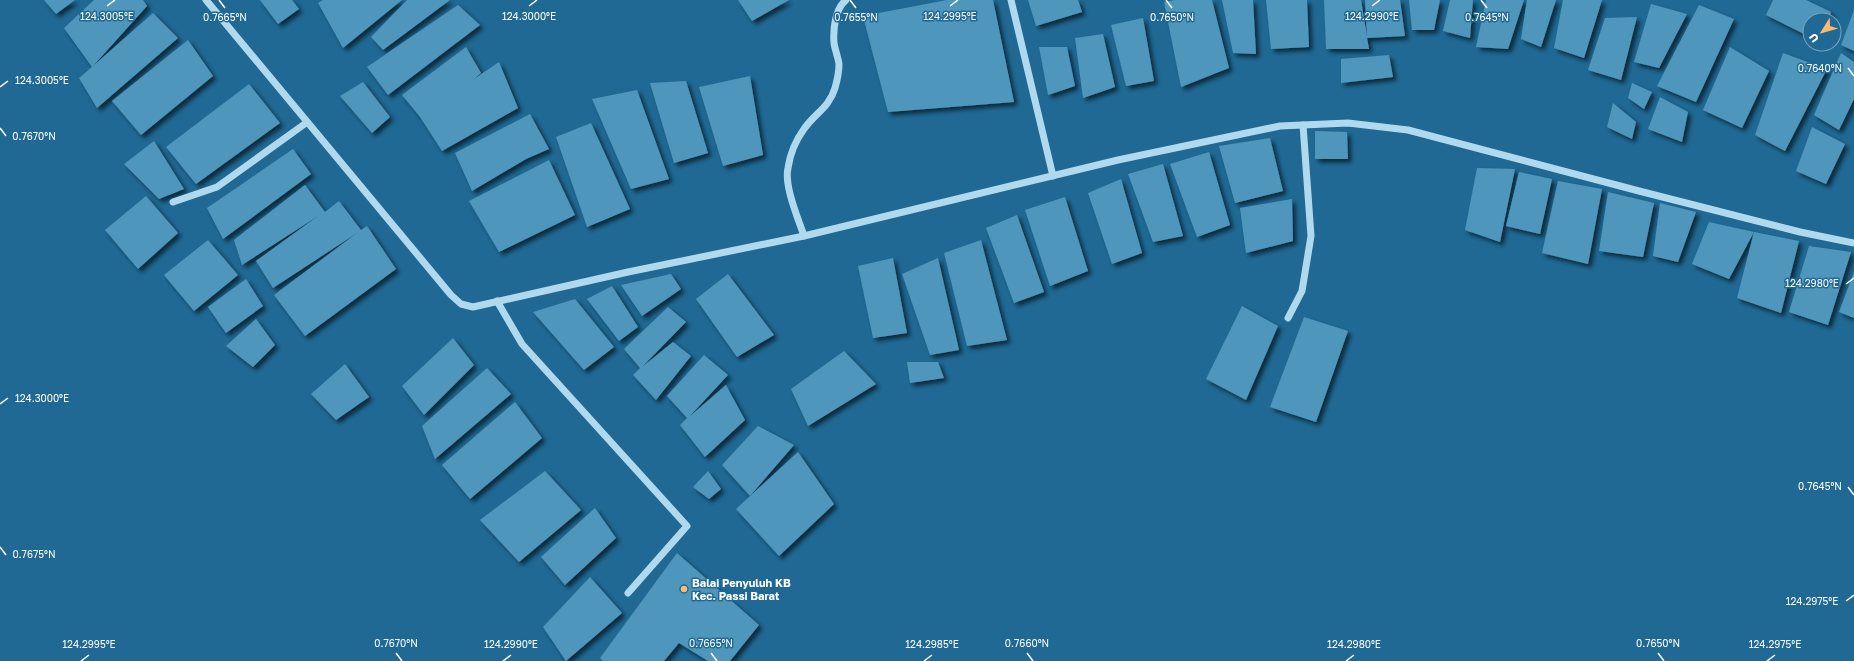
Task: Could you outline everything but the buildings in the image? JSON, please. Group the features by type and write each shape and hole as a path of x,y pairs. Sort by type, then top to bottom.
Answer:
{"street":[{"path":"206,0 306,123 451,295 461,304 473,307 628,272 804,236 1118,160 1280,126 1348,123 1408,130 1800,232 1854,243"},
{"path":"804,236 788,183 787,170 792,151 804,128 827,106 835,89 839,65 834,43 834,30 836,16 841,4 846,0"},
{"path":"1011,0 1053,176"},
{"path":"173,202 217,187 306,123"},
{"path":"1288,318 1302,290 1311,236 1303,125"},
{"path":"497,301 522,344 687,526 628,593"}],"place":[{"name":"Balai Penyuluh KB Kec. Passi Barat","path":"684,589"}]}
